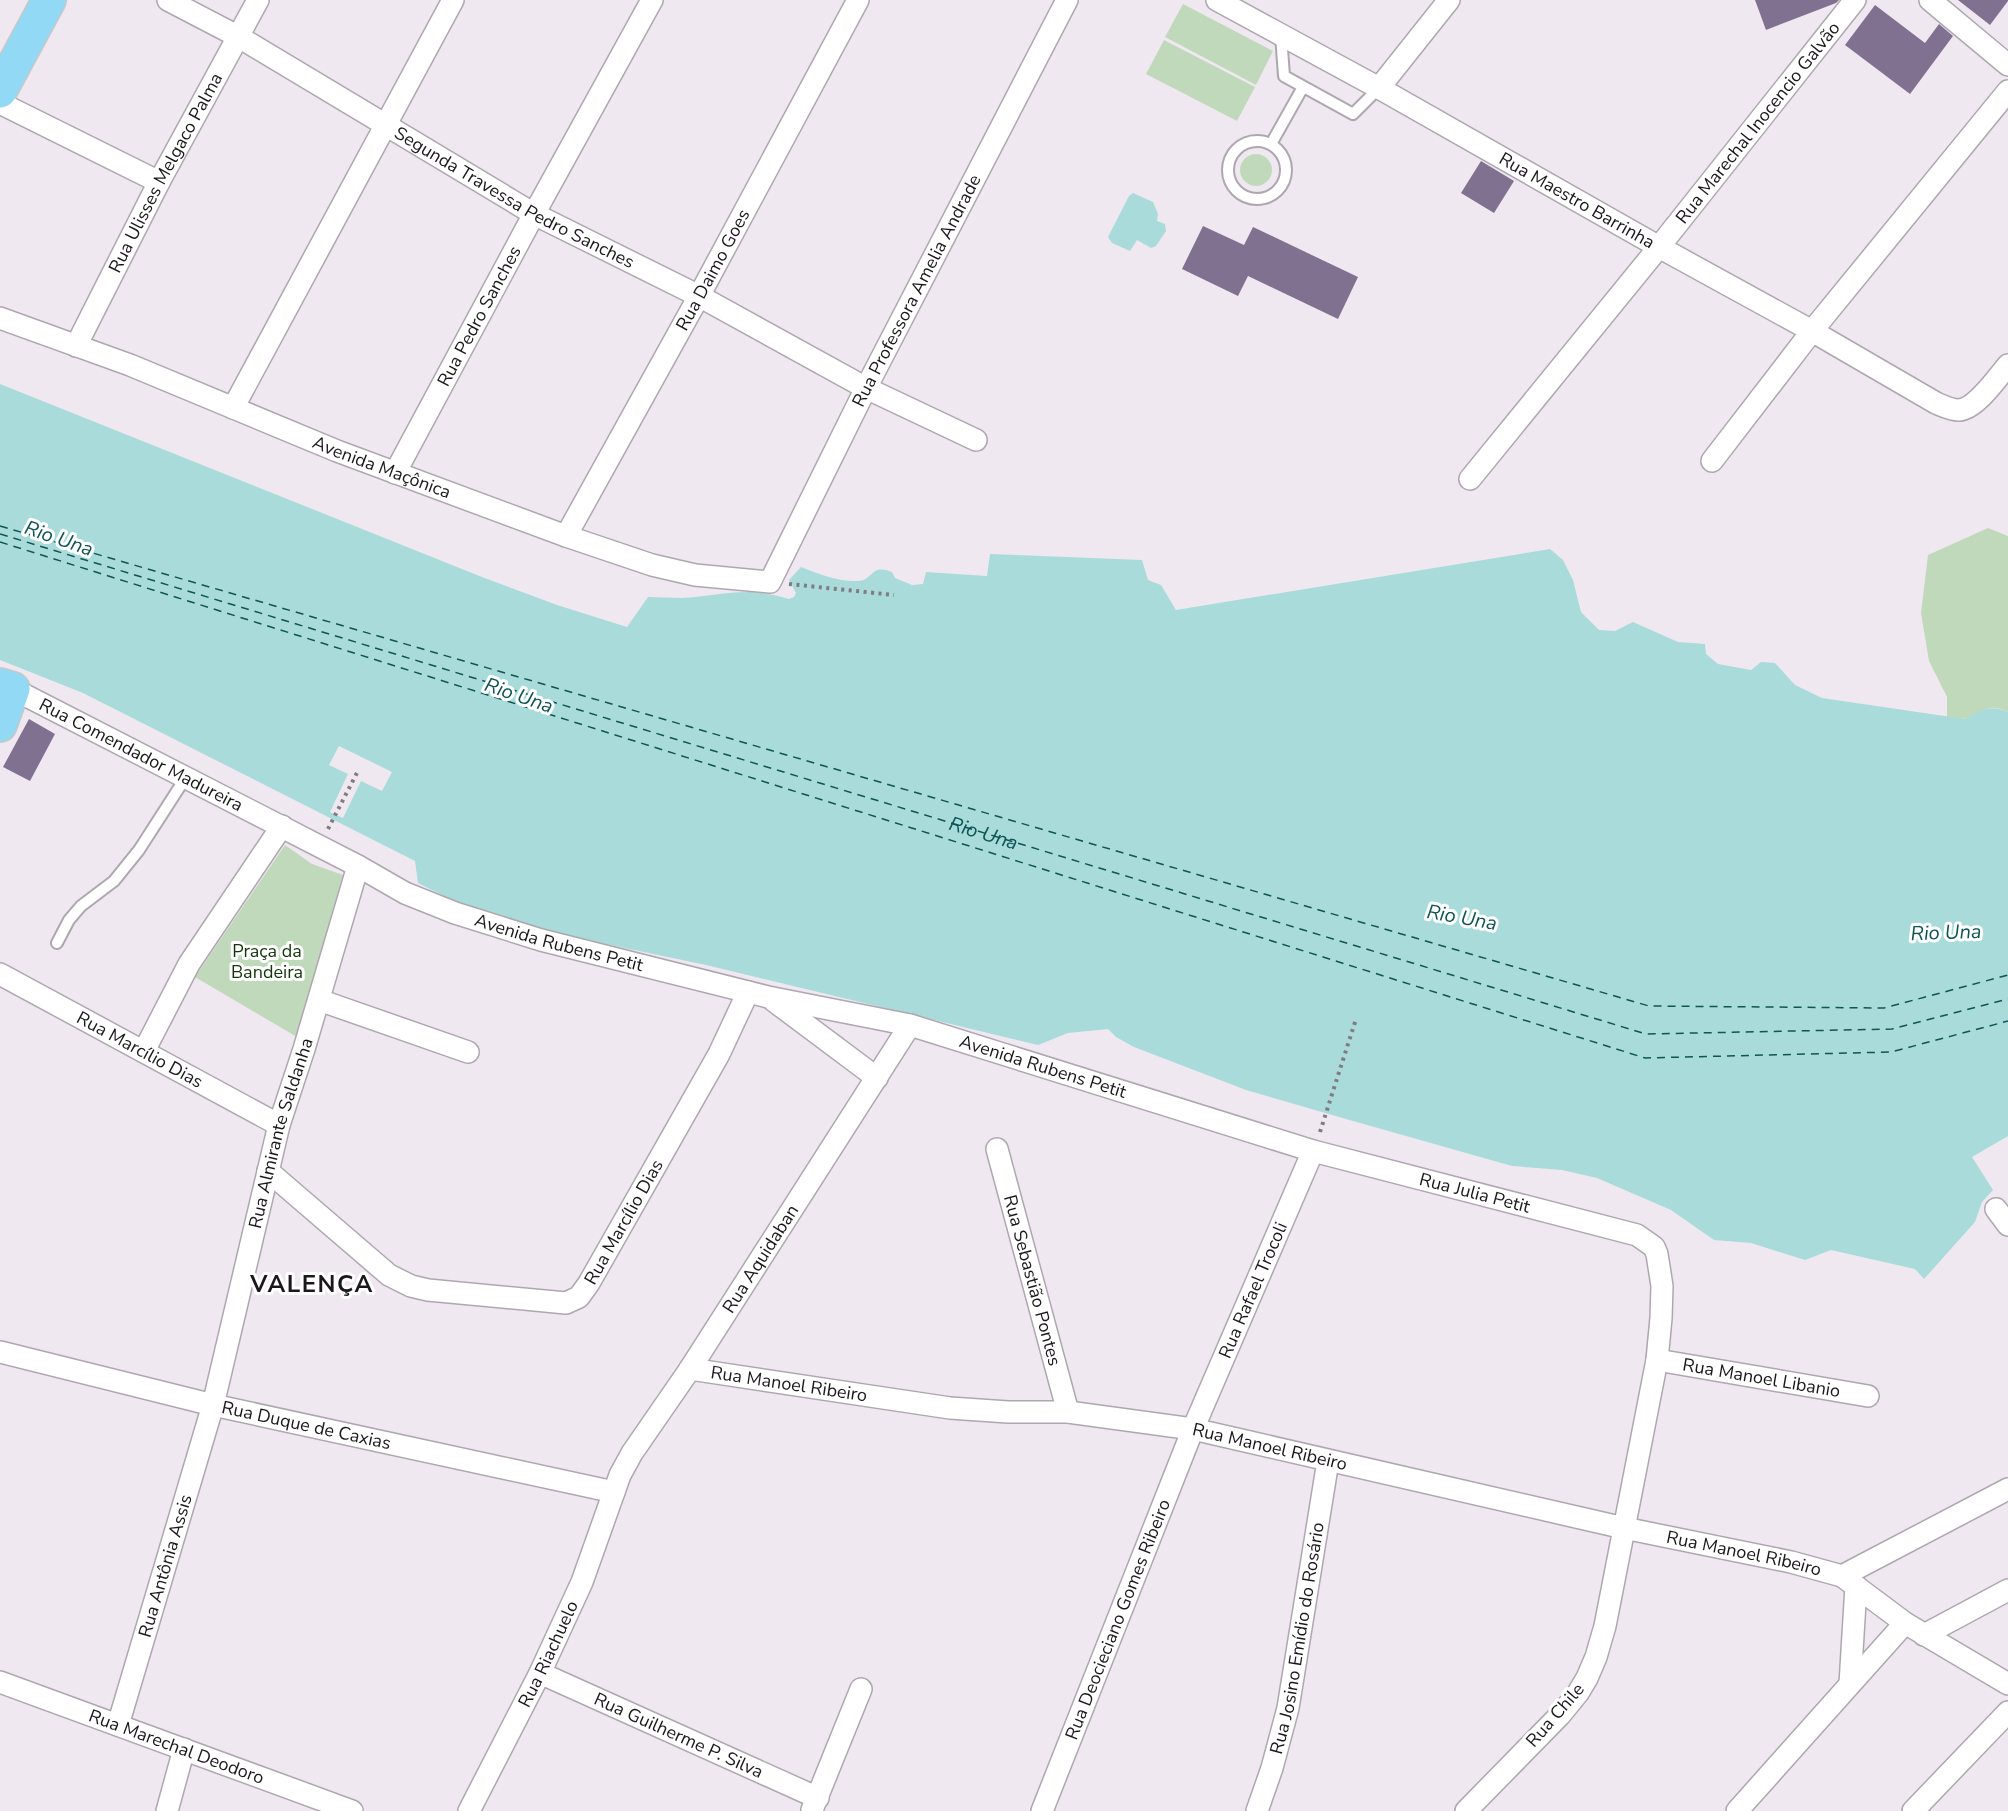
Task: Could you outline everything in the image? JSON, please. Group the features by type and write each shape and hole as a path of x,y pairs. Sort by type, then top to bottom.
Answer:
{"main road":[{"path":"0,91 49,0"},
{"path":"0,725 7,687"}],"street":[{"name":"Segunda Travessa Pedro Sanches","path":"168,0 239,37 534,214 699,296 866,388 976,440"},
{"name":"Rua Ulisses Melgaco Palma","path":"76,346 159,182 258,0"},
{"path":"233,408 453,0"},
{"name":"Rua Pedro Sanches","path":"395,473 652,0"},
{"name":"Rua Daimo Goes","path":"566,536 699,296 858,0"},
{"name":"Rua Professora Amelia Andrade","path":"770,582 866,388 1067,0"},
{"name":"Rua Maestro Barrinha","path":"1217,0 1379,88 1936,403 1960,410 1969,406 1989,389 2008,365"},
{"path":"1379,88 1449,0"},
{"name":"Rua Marechal Inocencio Galvão","path":"1470,479 1659,247 1855,0"},
{"path":"1930,0 2008,65"},
{"path":"1712,461 1812,331 2008,91"},
{"path":"0,103 159,182"},
{"name":"Avenida Maçônica","path":"0,318 395,473 652,566 695,576 770,582"},
{"name":"Rua Comendador Madureira","path":"7,687 282,826"},
{"path":"144,1051 189,964 282,826 358,866"},
{"name":"Avenida Rubens Petit","path":"358,866 405,893 455,913 541,940 758,994 910,1025 1313,1151"},
{"name":"Rua Almirante Saldanha","path":"213,1406 279,1125 358,866"},
{"name":"Rua Marcílio Dias","path":"0,974 279,1125"},
{"name":"Rua Marcílio Dias","path":"268,1171 389,1275 411,1286 428,1290 566,1303 579,1297 589,1283 720,1054 758,994"},
{"name":"Avenida Rubens Petit","path":"758,994 877,1078"},
{"path":"319,1000 468,1052"},
{"name":"Rua Aquidaban","path":"614,1492 632,1453 690,1369 910,1025"},
{"name":"Rua Sebastião Pontes","path":"997,1149 1068,1412"},
{"name":"Rua Julia Petit","path":"1313,1151 1637,1235"},
{"name":"Rua Rafael Trocoli","path":"1193,1429 1313,1151"},
{"name":"Rua Chile","path":"1466,1811 1560,1714 1587,1678 1605,1626 1658,1360 1662,1286 1660,1264 1654,1247 1637,1235"},
{"name":"Rua Duque de Caxias","path":"0,1352 213,1406 614,1492"},
{"name":"Rua Manoel Libanio","path":"1658,1360 1868,1396"},
{"name":"Rua Manoel Ribeiro","path":"690,1369 950,1408 1008,1412 1068,1412 1193,1429 1624,1528 1791,1562 1849,1581"},
{"name":"Rua Antônia Assis","path":"118,1725 213,1406"},
{"name":"Rua Deocieciano Gomes Ribeiro","path":"1042,1811 1193,1429"},
{"name":"Rua Josino Emídio do Rosário","path":"1257,1811 1272,1768 1288,1708 1328,1461"},
{"path":"1849,1581 2008,1489"},
{"name":"Rua Riachuelo","path":"469,1811 540,1673 582,1582 614,1492"},
{"path":"1849,1581 1905,1623 2008,1684"},
{"path":"1849,1581 1850,1684"},
{"path":"1924,1635 2008,1590"},
{"path":"1737,1811 1905,1623"},
{"name":"Rua Guilherme P. Silva","path":"540,1673 815,1804 861,1689"},
{"name":"Rua Marechal Deodoro","path":"0,1682 352,1811"},
{"path":"1913,1811 2008,1712"},
{"path":"167,1811 184,1749"}],"lane":[{"path":"1281,35 1284,76 1303,87 1353,114 1379,88"},
{"path":"1271,144 1303,87"},
{"path":"1251,141 1271,144 1284,158 1286,177 1282,185 1268,198 1258,200 1240,194 1228,178 1230,159 1235,151 1251,141"},
{"path":"57,944 69,921 81,906 114,881 139,850 186,777"}],"path":[{"path":"770,582 894,595"},
{"path":"320,846 359,769"},
{"path":"1313,1151 1356,1019"}],"green space":[{"path":"1183,4 1273,51 1256,85 1165,37"},
{"path":"1164,40 1255,87 1237,121 1146,74"},
{"path":"1256,154 1268,158 1272,170 1268,182 1256,186 1244,182 1240,170 1244,158"},
{"path":"1988,528 2008,536 2008,712 1991,708 1965,719 1947,718 1947,697 1929,661 1921,613 1928,555"},
{"name":"Praça da Bandeira","path":"285,845 312,864 343,875 297,1037 195,977"}],"water":[{"path":"1133,193 1153,202 1158,214 1157,221 1165,224 1166,231 1156,246 1151,248 1137,240 1130,251 1112,243 1108,237 1129,196"},
{"name":"Rio Una","path":"0,384 482,577 557,605 627,627 648,597 681,598 747,592 789,599 796,593 789,580 801,567 829,577 851,581 863,580 880,569 892,572 895,578 912,585 923,584 926,572 987,576 990,554 1142,560 1148,580 1161,585 1176,610 1550,549 1563,560 1573,580 1581,612 1599,630 1615,631 1633,622 1678,642 1705,644 1706,654 1718,664 1751,670 1761,662 1775,663 1795,685 1822,698 1965,719 1991,708 2008,712 2008,1136 1972,1157 1993,1190 1982,1202 1975,1222 1924,1279 1915,1269 1831,1250 1805,1260 1751,1243 1714,1240 1671,1210 1597,1178 1562,1170 1512,1166 1246,1090 1134,1047 1116,1037 1108,1029 1068,1033 1038,1045 706,965 572,937 482,915 418,883 415,861 83,693 0,660"}],"pier":[{"path":"339,746 392,772 382,791 361,781 343,818 330,812 348,774 329,765"}],"building":[{"path":"1755,0 1839,0 1766,30"},
{"path":"1958,0 2008,0 2008,1 1990,25"},
{"path":"1875,5 1925,43 1939,24 1953,36 1910,94 1845,45"},
{"path":"1481,161 1514,181 1494,213 1461,193"},
{"path":"1203,226 1244,245 1253,227 1358,277 1338,319 1248,276 1238,296 1182,269"},
{"path":"29,719 55,734 30,781 3,767"}],"ferry route":[{"path":"0,526 1649,1006 1884,1008 2008,975"},
{"path":"0,534 1646,1034 1892,1029 2008,999"},
{"path":"0,542 1645,1058 1891,1052 2008,1021"}],"district":[{"name":"VALENÇA","path":"312,1284"}]}
